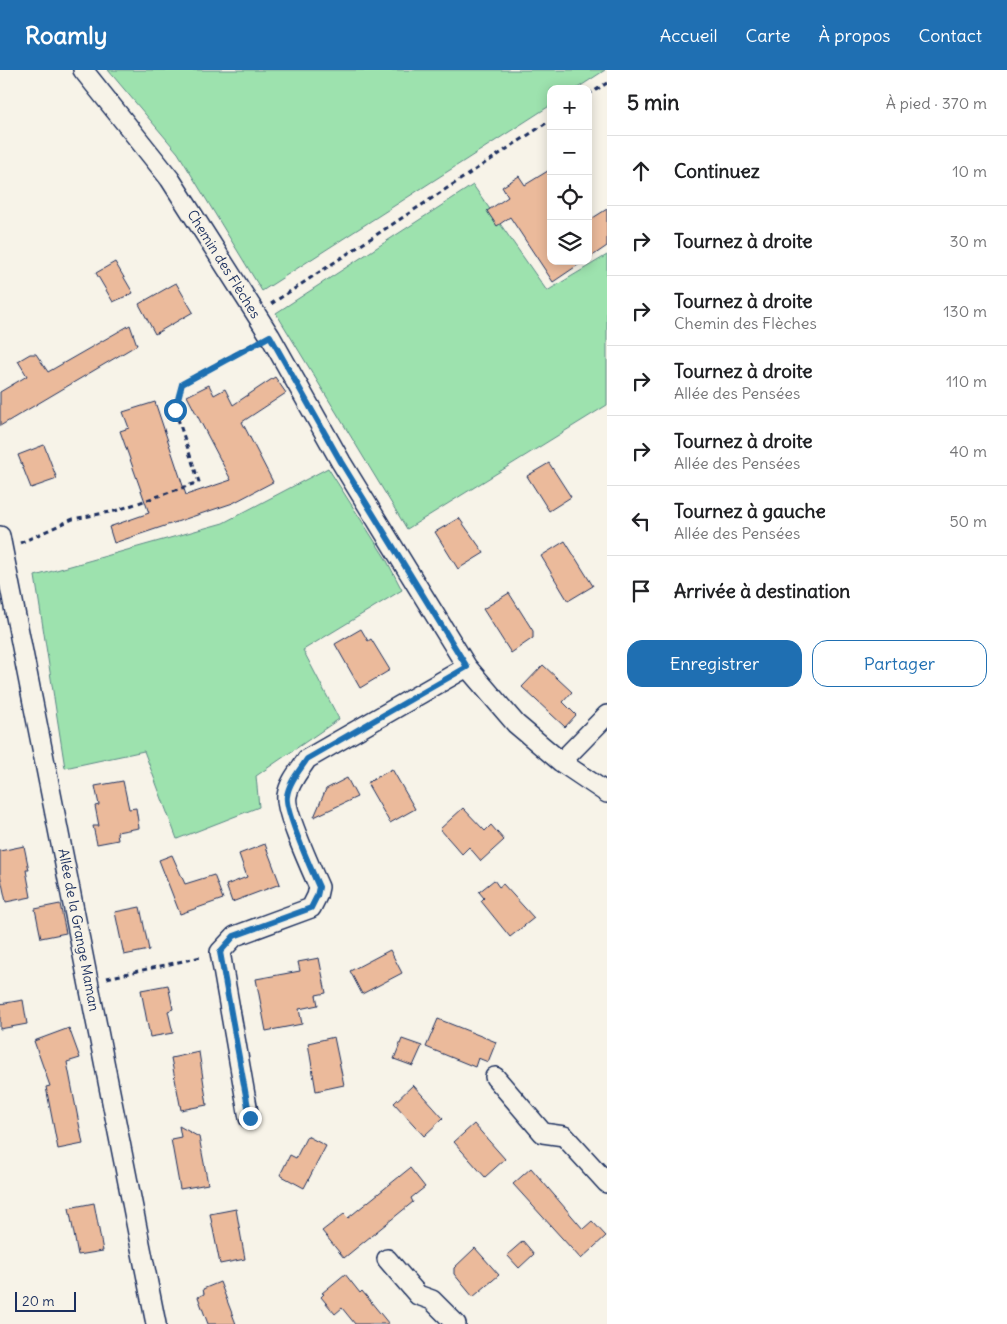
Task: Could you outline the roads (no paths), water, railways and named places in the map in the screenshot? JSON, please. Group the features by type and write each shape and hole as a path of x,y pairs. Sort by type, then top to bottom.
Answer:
{"street":[{"name":"Chemin des Flèches","path":"83,70 170,179 270,336 341,462 467,667 516,724 561,762 607,793"},
{"name":"Allée de la Grange Maman","path":"2,544 156,1324"},
{"path":"250,1118 220,952 234,936 311,908 317,896 319,887 291,815 286,797 294,777 307,759 467,667"},
{"path":"561,762 607,714"},
{"path":"495,1077 543,1133 564,1136 607,1183"},
{"path":"387,1259 418,1295 432,1300 456,1324"}]}
